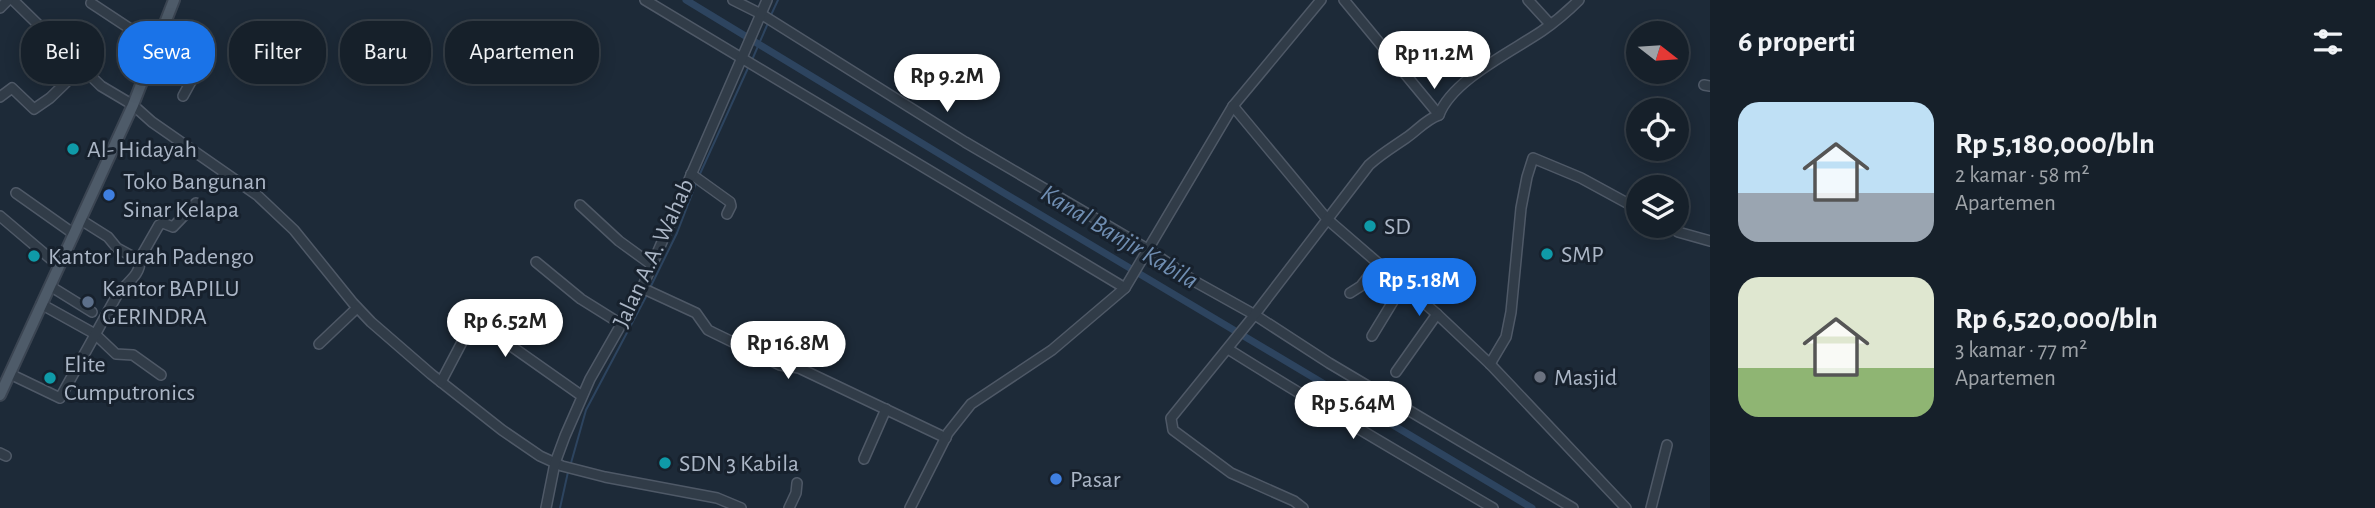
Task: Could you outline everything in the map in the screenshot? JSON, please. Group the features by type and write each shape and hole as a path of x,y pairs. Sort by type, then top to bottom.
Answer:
{"main road":[{"path":"166,21 174,0"},
{"path":"0,395 141,84"}],"street":[{"path":"0,8 11,0 33,21"},
{"path":"645,0 743,53 1127,285"},
{"path":"733,0 1147,253 1573,508"},
{"name":"Jalan A.A. Wahab","path":"546,508 582,396 621,324 646,290 652,265 695,178 743,53 767,0"},
{"path":"910,508 946,438 971,404 1052,350 1127,285 1233,106 1321,0"},
{"path":"1345,0 1439,115"},
{"path":"1528,0 1550,24"},
{"path":"1439,115 1443,103 1479,71 1550,24 1579,0"},
{"path":"91,3 118,21"},
{"path":"0,97 12,88 34,109 64,84"},
{"path":"99,84 133,105 152,122 257,195 294,230 358,308 441,382 540,456 574,470 716,498 741,508"},
{"path":"183,96 190,84"},
{"path":"1233,106 1327,219 1437,314 1490,365 1626,508"},
{"path":"1303,508 1294,501 1231,473 1173,430 1171,418 1378,157 1418,129 1427,119 1439,115"},
{"path":"1490,365 1506,337 1521,208 1533,158 1581,178 1626,202"},
{"path":"695,178 730,202 727,214"},
{"path":"16,193 74,234"},
{"path":"9,374 60,398 123,286 138,273 140,260 159,225 163,223 173,227 196,203"},
{"path":"580,205 619,241 652,265"},
{"path":"0,216 59,266"},
{"path":"80,220 108,237 117,248 140,260"},
{"path":"1689,235 1710,241"},
{"path":"536,262 581,299 621,324"},
{"path":"1350,293 1361,286 1378,264"},
{"path":"1413,294 1429,271"},
{"path":"1372,336 1403,285"},
{"path":"50,286 92,312"},
{"path":"646,290 696,313 708,330 714,333 775,363 799,368 946,438"},
{"path":"41,304 95,334 116,354 131,355 161,374"},
{"path":"319,344 358,308"},
{"path":"1396,372 1437,314"},
{"path":"441,382 471,325 477,322 582,396"},
{"path":"1230,346 1410,461 1493,508"},
{"path":"864,459 886,409"},
{"path":"1651,508 1667,445"},
{"path":"789,508 797,483"}],"waterway":[{"name":"Kanal Banjir Kabila","path":"686,0 1532,508"},
{"path":"771,15 778,0"},
{"name":"Kanal Banjir Kabila","path":"752,60 768,23"},
{"path":"699,176 748,68"},
{"path":"650,288 677,233 697,181"},
{"path":"571,463 586,410 648,293"},
{"path":"560,508 568,472"}],"place":[{"name":"Al- Hidayah","path":"73,149"},
{"name":"Toko Bangunan Sinar Kelapa","path":"109,195"},
{"name":"SD","path":"1370,226"},
{"name":"SMP","path":"1547,254"},
{"name":"Kantor Lurah Padengo","path":"34,256"},
{"name":"Kantor BAPILU GERINDRA","path":"88,302"},
{"name":"Masjid","path":"1540,377"},
{"name":"Elite Cumputronics","path":"50,378"},
{"name":"SDN 3 Kabila","path":"665,463"},
{"name":"Pasar","path":"1056,479"}]}
